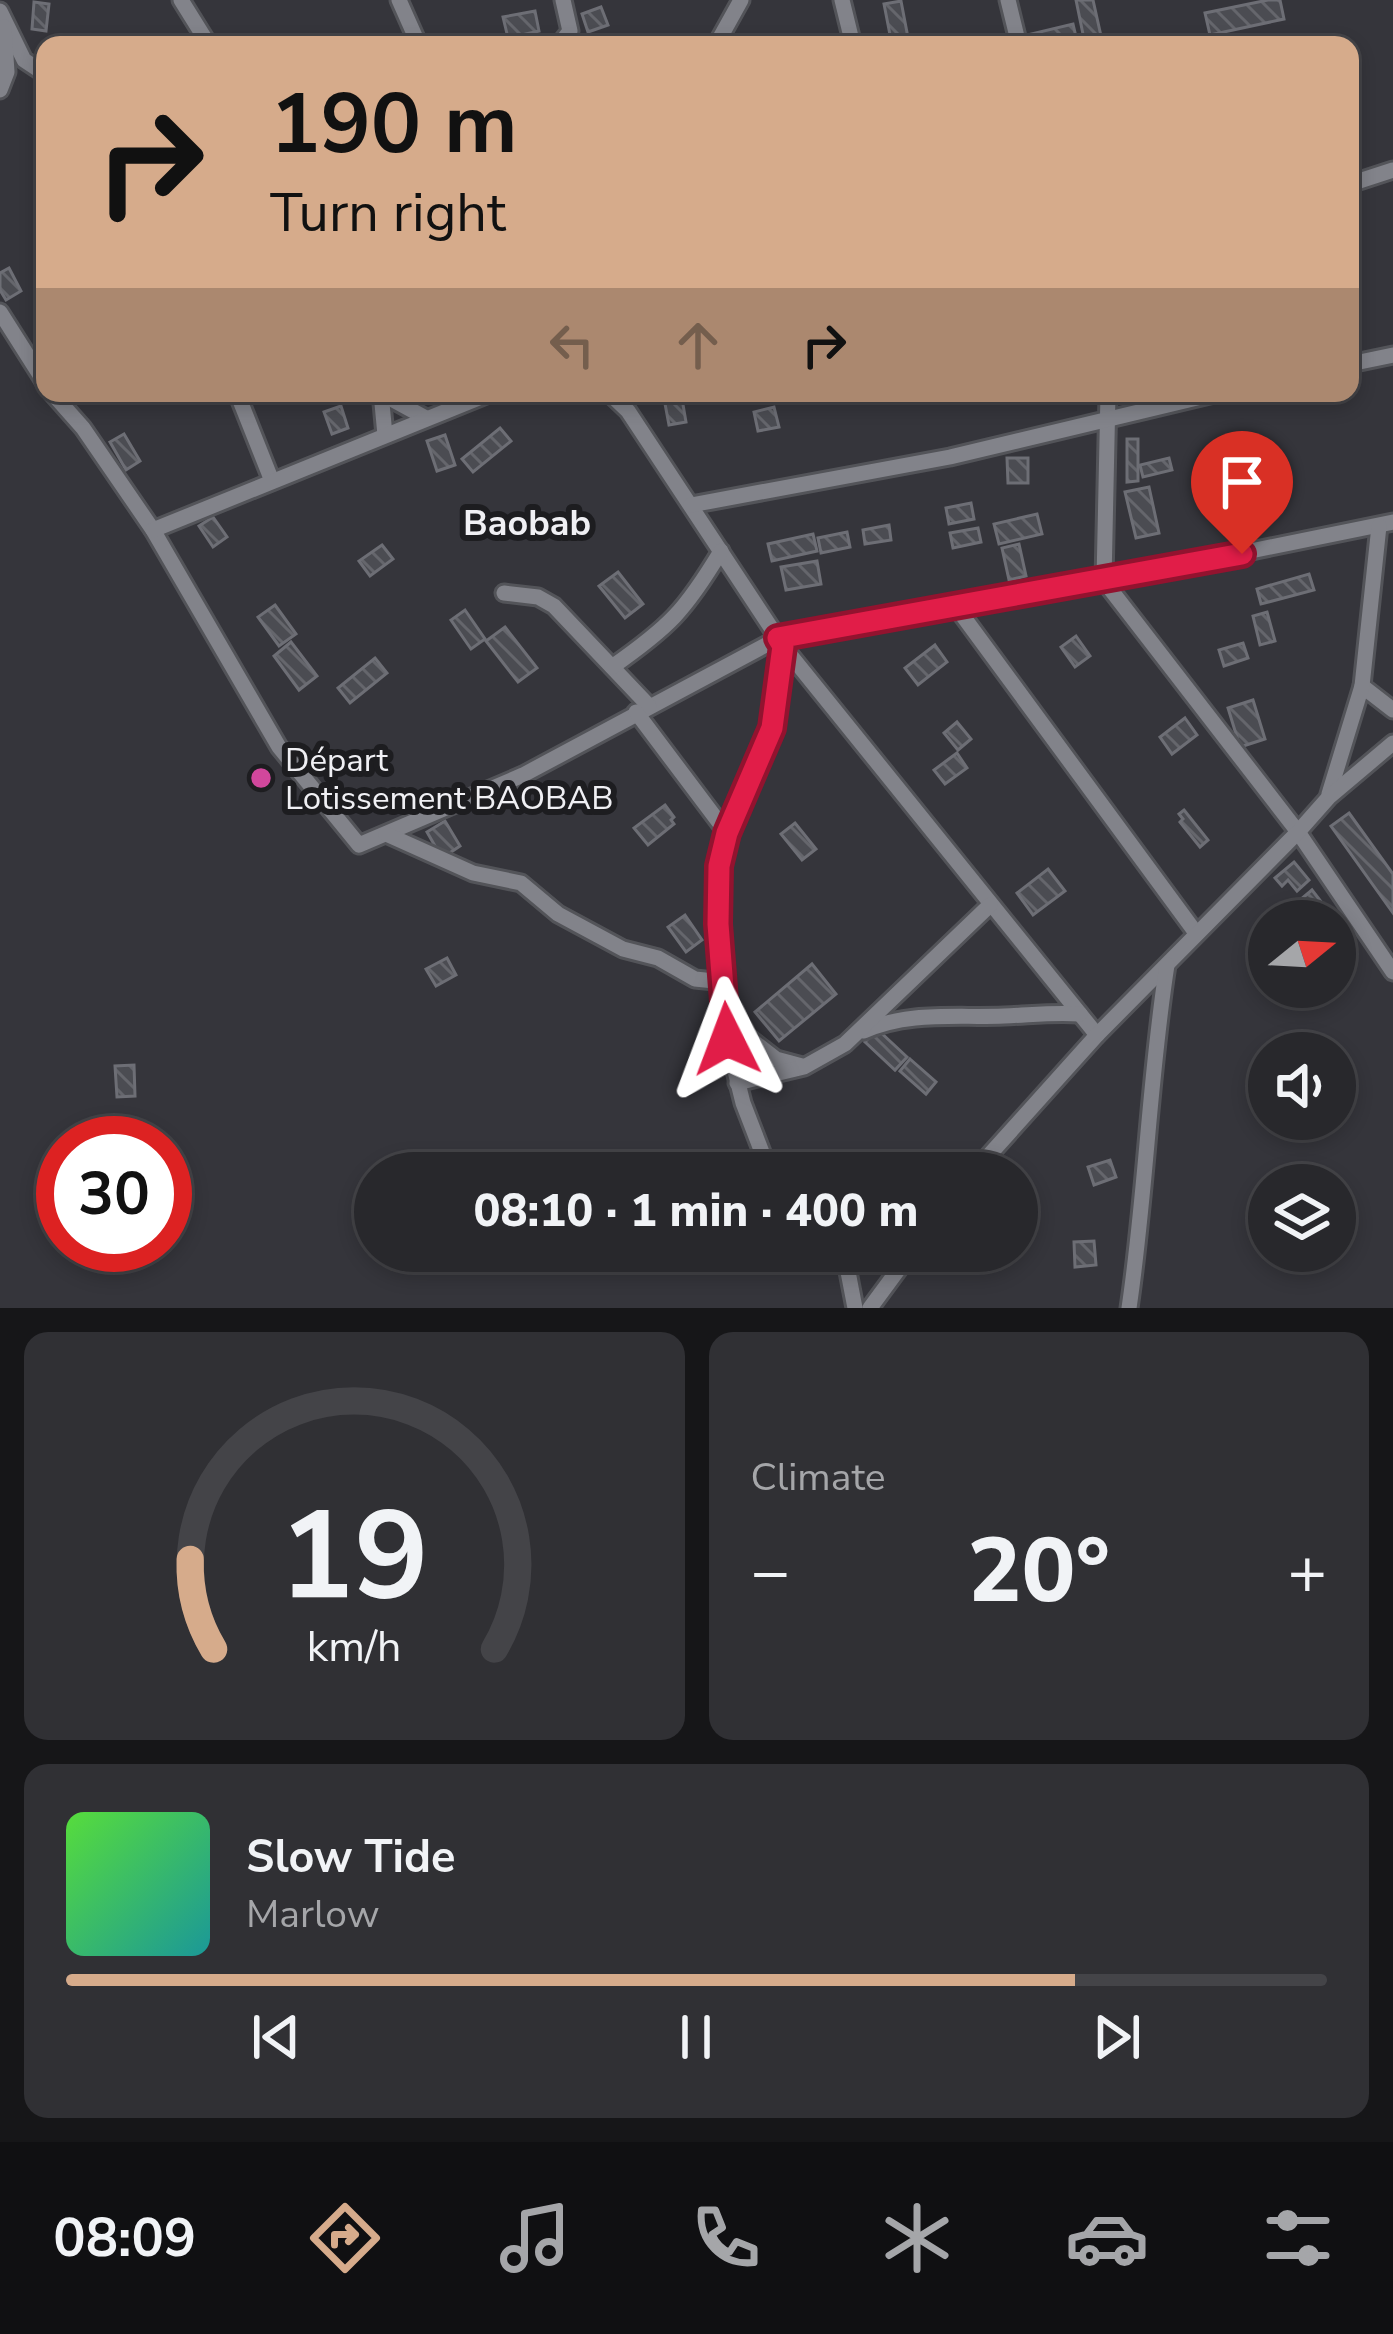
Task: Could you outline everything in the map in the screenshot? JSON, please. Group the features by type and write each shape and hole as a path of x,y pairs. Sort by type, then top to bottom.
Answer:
{"street":[{"path":"182,0 204,36"},
{"path":"399,0 415,36"},
{"path":"562,0 570,31 566,36"},
{"path":"721,36 741,0"},
{"path":"842,0 851,36"},
{"path":"1008,0 1017,36"},
{"path":"2,15 24,60 36,68"},
{"path":"0,90 7,72 2,15"},
{"path":"1359,181 1393,170"},
{"path":"0,312 36,369"},
{"path":"1359,362 1393,355"},
{"path":"60,402 153,530 278,747 359,844 511,781 642,709 781,642 1386,524 1362,686 1329,796"},
{"path":"241,402 272,481"},
{"path":"383,402 385,434"},
{"path":"396,402 425,418"},
{"path":"153,530 467,402"},
{"path":"618,402 781,642 1097,1034"},
{"path":"628,411 630,402"},
{"path":"1108,402 1104,581 1298,832 1393,971"},
{"path":"692,505 950,457 1176,402"},
{"path":"612,667 687,607 721,551"},
{"path":"504,593 538,597 554,606 612,667 727,833"},
{"path":"957,608 1196,933"},
{"path":"762,1152 737,1084 726,1020 718,924 719,866 727,833 772,728 781,642"},
{"path":"1362,686 1393,710"},
{"path":"992,1152 1097,1034 1329,796 1393,743"},
{"path":"386,834 472,874 521,883 558,914 623,950 658,958 695,980 724,982"},
{"path":"853,1036 990,905"},
{"path":"1130,1308 1152,1072 1168,962"},
{"path":"737,1084 804,1067 890,1019 1044,1011 1080,1014"},
{"path":"726,1020 776,1059 804,1067"},
{"path":"848,1272 855,1308"},
{"path":"870,1308 897,1272"}],"building":[{"path":"1076,0 1093,0 1101,36 1083,36"},
{"path":"1280,0 1284,19 1210,35 1205,13"},
{"path":"901,1 908,36 890,36 884,4"},
{"path":"34,2 49,4 46,31 32,29"},
{"path":"601,7 608,25 588,32 582,14"},
{"path":"535,11 539,31 508,36 503,17"},
{"path":"1073,24 1076,36 1032,36"},
{"path":"9,268 21,291 6,300 0,290 0,273"},
{"path":"665,402 683,402 686,422 669,425"},
{"path":"341,406 348,428 332,434 324,412"},
{"path":"774,407 779,427 758,431 754,412"},
{"path":"500,428 511,441 473,472 462,459"},
{"path":"124,434 140,461 126,470 110,442"},
{"path":"445,435 455,465 437,471 427,441"},
{"path":"1127,439 1138,439 1138,481 1127,482"},
{"path":"1241,449 1246,474 1228,477 1223,453"},
{"path":"1007,458 1028,458 1028,483 1008,483"},
{"path":"1169,458 1172,470 1143,477 1140,465"},
{"path":"1149,487 1159,533 1136,538 1125,492"},
{"path":"971,503 974,519 949,524 946,508"},
{"path":"1037,514 1042,534 999,544 994,524"},
{"path":"213,517 227,537 213,547 199,526"},
{"path":"889,525 891,540 865,544 863,530"},
{"path":"978,528 981,542 953,548 950,533"},
{"path":"847,532 850,547 821,553 818,538"},
{"path":"813,534 817,551 772,561 768,544"},
{"path":"1019,544 1026,576 1009,580 1002,548"},
{"path":"382,545 393,559 370,576 359,561"},
{"path":"817,561 821,584 786,590 781,567"},
{"path":"618,572 643,604 625,618 599,586"},
{"path":"1309,574 1314,590 1261,604 1257,589"},
{"path":"275,605 296,634 279,646 258,617"},
{"path":"465,610 485,639 471,649 451,620"},
{"path":"1267,612 1275,641 1260,645 1253,616"},
{"path":"505,627 537,668 518,682 486,641"},
{"path":"1076,636 1090,656 1075,667 1061,647"},
{"path":"291,642 317,676 299,690 274,656"},
{"path":"1243,643 1248,658 1224,666 1219,650"},
{"path":"935,645 947,662 918,685 905,668"},
{"path":"375,658 387,673 350,703 338,688"},
{"path":"1253,700 1265,739 1240,747 1228,708"},
{"path":"1185,718 1197,735 1172,754 1160,737"},
{"path":"957,722 971,739 958,750 944,733"},
{"path":"957,753 967,768 945,784 934,770"},
{"path":"665,805 674,824 648,845 634,828"},
{"path":"1184,810 1208,840 1200,847 1180,822"},
{"path":"1349,813 1393,874 1393,913 1331,826"},
{"path":"445,821 460,846 442,858 427,832"},
{"path":"795,823 816,849 802,860 781,834"},
{"path":"1294,862 1309,880 1297,891 1288,880 1282,886 1275,878"},
{"path":"1048,869 1065,891 1033,915 1017,893"},
{"path":"1312,890 1320,900 1300,900"},
{"path":"685,915 702,940 686,952 668,927"},
{"path":"447,958 456,975 436,986 426,969"},
{"path":"812,964 836,994 779,1041 755,1012"},
{"path":"877,1029 907,1057 895,1070 865,1042"},
{"path":"910,1059 936,1082 926,1094 900,1071"},
{"path":"134,1065 135,1096 117,1097 115,1066"},
{"path":"1110,1160 1116,1177 1094,1185 1088,1167"},
{"path":"1094,1241 1096,1265 1075,1267 1074,1242"}],"place":[{"name":"Départ Lotissement BAOBAB","path":"261,778"}],"district":[{"name":"Baobab","path":"527,522"}],"route":[{"path":"727,1039 718,924 719,866 727,833 772,728 783,646 778,638 1242,554"}]}
